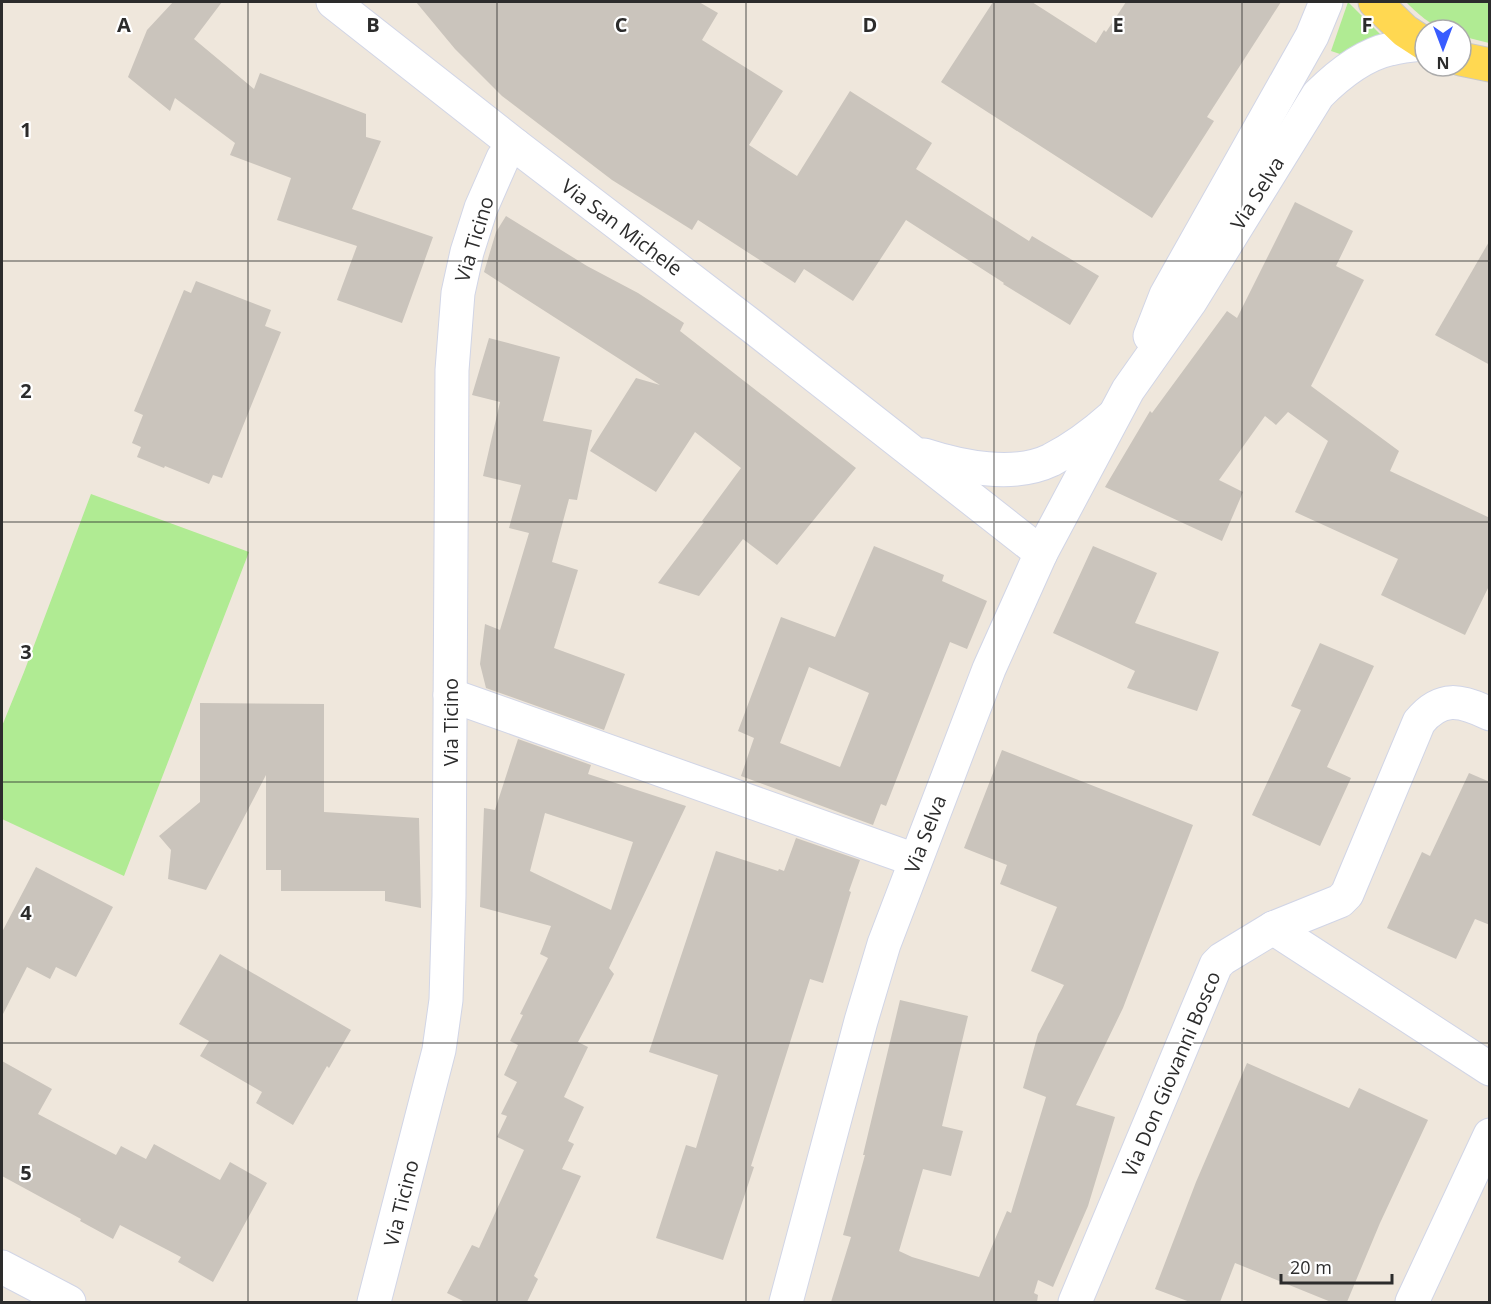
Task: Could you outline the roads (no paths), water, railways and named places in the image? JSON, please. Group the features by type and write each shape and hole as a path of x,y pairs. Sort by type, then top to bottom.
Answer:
{"main road":[{"path":"1375,2 1413,36"},
{"path":"1473,62 1490,65"}],"street":[{"name":"Via San Michele","path":"333,2 1041,553"},
{"name":"Via Selva","path":"786,1302 861,1021 884,944 990,669 1041,553 1120,404 1166,295 1312,36 1326,2"},
{"name":"Via Selva","path":"1120,404 1190,302 1318,95 1348,69 1367,58 1389,49 1413,46"},
{"name":"Via Ticino","path":"374,1302 439,1050 446,1000 449,896 452,370 458,293 467,252 481,208 503,158 515,145"},
{"name":"Via San Michele","path":"911,451 943,461 984,469 1015,469 1049,461 1086,440 1120,404"},
{"path":"450,695 915,860"},
{"name":"Via Don Giovanni Bosco","path":"1075,1302 1216,965 1273,928 1340,901 1347,894 1419,722 1428,711 1446,702 1456,702 1490,714"},
{"path":"1273,928 1490,1069"},
{"path":"1412,1302 1490,1136"},
{"path":"2,1267 69,1302"}]}
